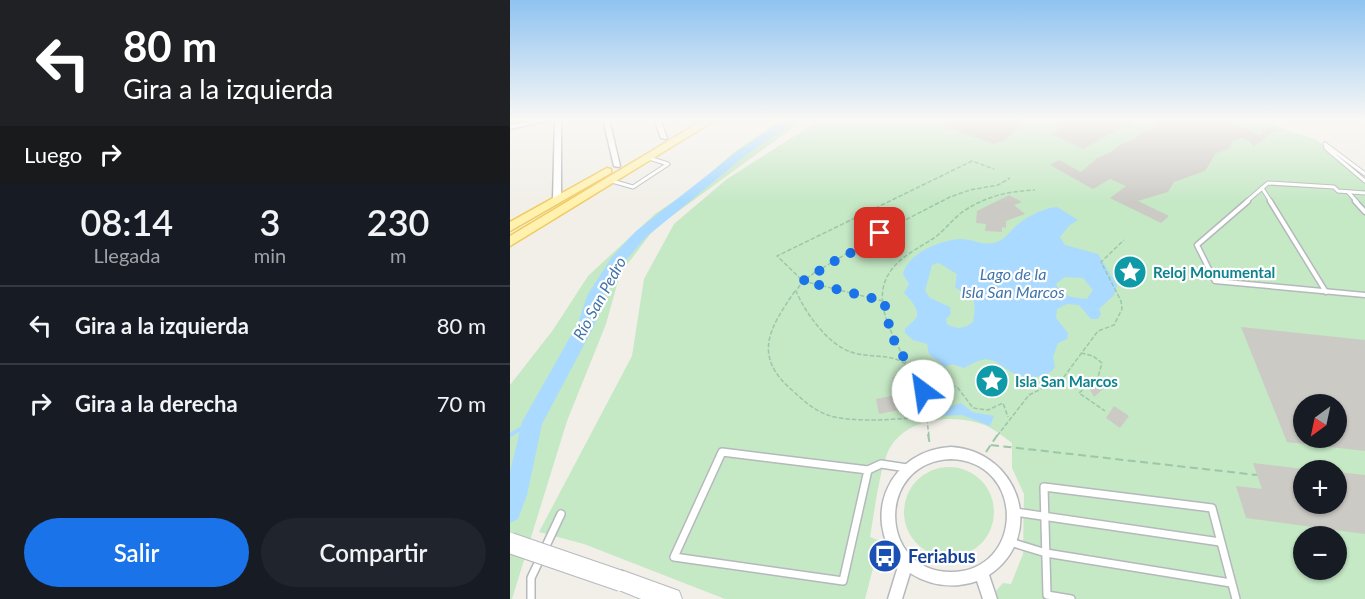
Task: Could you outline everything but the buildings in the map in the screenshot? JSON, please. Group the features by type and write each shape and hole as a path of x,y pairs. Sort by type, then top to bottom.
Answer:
{"main road":[{"path":"510,227 649,147"},
{"path":"510,242 667,147"}],"street":[{"path":"557,200 558,147"},
{"path":"613,147 617,166"},
{"path":"958,452 981,460 991,467 1003,482 1011,501 1013,521 1009,542 998,560 981,573 962,580 942,580 923,573 907,561 895,543 889,522 890,502 896,483 908,468 922,457 932,454 958,452"},
{"path":"510,543 671,599"},
{"path":"895,599 907,561"},
{"path":"981,573 990,599"}],"lane":[{"path":"1328,147 1365,181"},
{"path":"1329,147 1365,174"},
{"path":"612,180 633,187 669,164 649,158"},
{"path":"1341,160 1347,160"},
{"path":"1365,193 1338,191 1334,187 1268,183 1197,245 1215,281 1365,295"},
{"path":"1262,188 1326,292"},
{"path":"1348,192 1365,212"},
{"path":"868,470 843,581 674,558 722,452 868,470 881,464 908,468"},
{"path":"1071,599 1047,595 1044,487 1212,508 1236,599"},
{"path":"1012,511 1220,542"},
{"path":"531,599 531,578 561,514"},
{"path":"1009,542 1046,553 1232,583"}],"path":[{"path":"884,301 803,281 777,256 972,161 994,170"},
{"path":"925,417 872,421 838,417 814,409 782,382 768,363 765,351 782,310 803,281 846,254 855,252 880,233 950,197 970,190 998,185 1010,178"},
{"path":"906,364 900,347 891,335 884,301 883,288 896,263 917,247 931,241 962,213 1010,190 1035,190"},
{"path":"981,460 1009,418 1023,405 1029,395 1063,378 1098,331 1114,325 1122,309 1121,301 1101,262 1124,240"},
{"path":"796,291 798,298 813,318 847,351 884,354 910,368 923,391 932,454"},
{"path":"1080,353 1091,354 1102,363 1101,376 1079,393 1105,411"},
{"path":"910,368 922,366 933,372 939,380 960,389 968,405 979,410 989,411 1003,403 1009,418"},
{"path":"991,445 1257,475"}],"green space":[{"path":"742,147 767,147 654,229 620,274 606,324 567,421 512,599 510,599 510,385 553,330 588,276 655,214 692,189"},
{"name":"Isla San Marcos","path":"777,147 1325,147 1365,184 1365,599 998,599 996,591 1003,583 1011,584 1023,554 1024,494 1012,468 1012,443 989,427 961,420 946,419 917,425 894,442 887,454 879,483 870,537 880,541 865,599 725,599 584,544 539,532 632,356 644,279 674,224 727,179"},
{"path":"940,467 958,467 974,474 987,487 994,503 994,521 987,537 974,550 958,557 940,557 924,550 911,537 904,521 904,503 911,487 924,474"}],"water":[{"name":"Lago de la Isla San Marcos","path":"1057,207 1078,220 1070,225 1060,237 1065,245 1098,254 1117,285 1114,295 1099,309 1101,314 1098,319 1091,319 1079,305 1067,304 1057,309 1056,318 1068,333 1067,339 1058,343 1053,357 1055,367 1052,371 1038,376 1021,376 988,359 977,361 964,368 952,364 945,367 929,354 927,344 913,340 905,333 905,329 915,319 917,311 904,293 909,284 903,274 911,260 918,254 935,245 952,240 965,239 988,244 997,242 1005,238 1024,220 1040,211","holes":["939,263 957,274 955,287 974,302 973,322 967,326 958,328 947,324 946,319 951,314 950,307 930,298 925,291 932,265","1065,277 1083,278 1093,290 1087,299 1061,292 1056,284"]},
{"path":"961,403 972,412 994,416 990,426 962,415 941,416 939,410"}],"waterway":[{"name":"Río San Pedro","path":"510,511 516,495 532,422 585,326 596,294 617,261 640,235 751,147"},
{"path":"510,435 532,422"},
{"name":"Río San Pedro","path":"510,488 519,482"}],"place":[{"name":"Reloj Monumental","path":"1130,272"},
{"name":"Isla San Marcos","path":"992,381"},
{"name":"Feriabus","path":"885,556"}],"route":[{"path":"880,233 855,252 846,254 803,281 884,301 891,335 900,347 906,364 915,374 923,391"}]}
